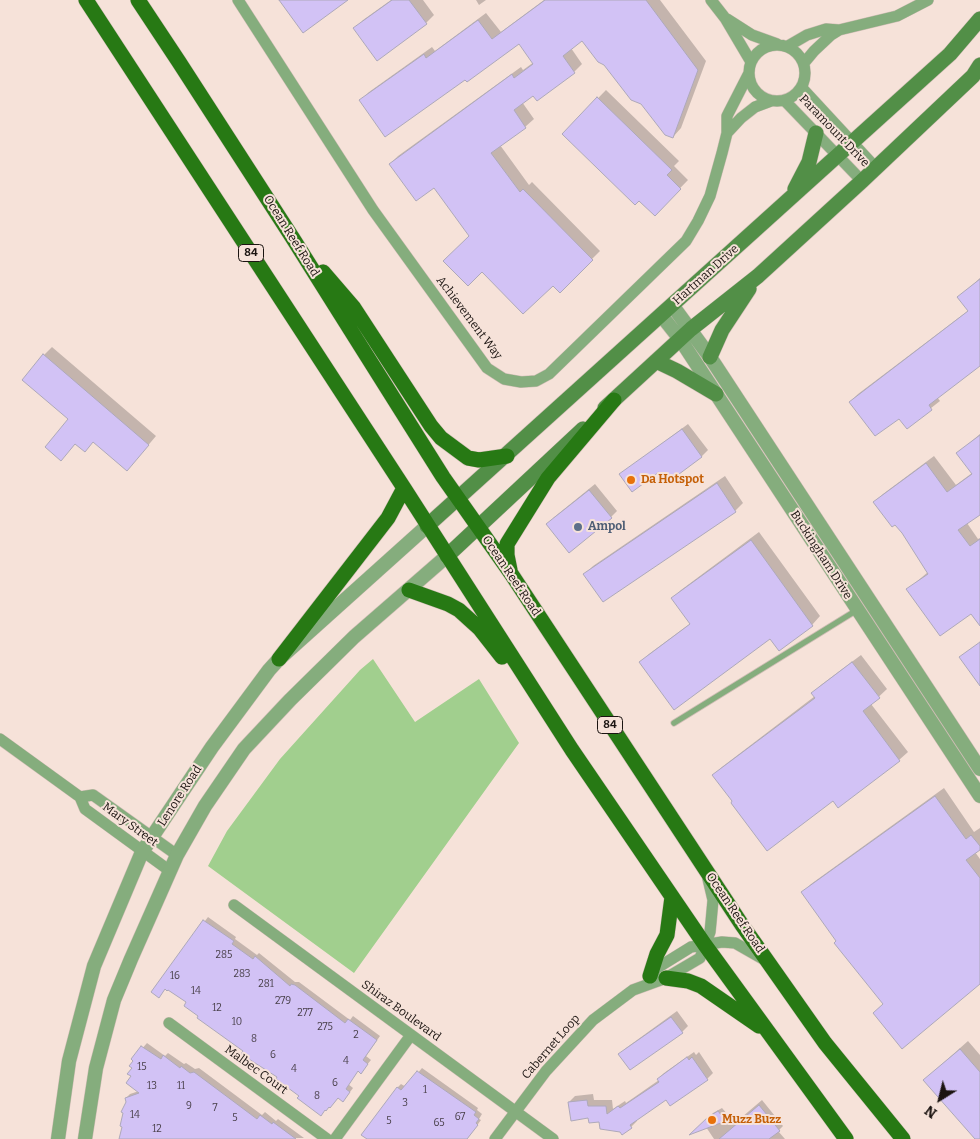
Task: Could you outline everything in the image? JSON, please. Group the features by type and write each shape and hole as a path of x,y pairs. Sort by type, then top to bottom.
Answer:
{"main road":[{"name":"84","path":"86,0 572,750 705,945 846,1139"},
{"name":"Ocean Reef Road","path":"138,0 458,498 512,575 707,872 825,1043 903,1139"},
{"name":"Hartman Drive","path":"427,526 507,456 950,54 980,18"},
{"path":"447,556 656,361 686,334 758,276 862,181 973,76 980,66"},
{"path":"790,199 809,162 816,133"},
{"path":"292,237 354,308 431,426 441,438 468,458 480,460 507,456"},
{"path":"710,357 722,330 758,276"},
{"path":"656,361 716,394"},
{"path":"512,575 507,555 507,544 548,478 614,400"},
{"path":"279,659 388,518 404,488"},
{"path":"409,590 448,604 470,618 510,666 544,718 572,750"},
{"path":"646,981 667,935 672,897"},
{"path":"666,978 688,981 701,986 770,1035"}],"street":[{"name":"Achievement Way","path":"238,0 373,210 487,368 504,379 521,382 536,382 549,374 686,241 710,196 726,133 727,116 749,68"},
{"path":"711,0 725,18 749,68 751,85 758,94 771,101"},
{"path":"749,68 757,53 766,47 782,45 826,29 839,30 897,16 928,0"},
{"path":"725,18 752,35 797,52 804,63 806,76 802,88 795,96 786,100 771,101 755,107 726,133"},
{"path":"804,63 814,51 839,30"},
{"name":"Paramount Drive","path":"802,88 876,168"},
{"name":"Paramount Drive","path":"786,100 862,181"},
{"name":"Buckingham Drive","path":"667,310 686,334 710,357 978,763"},
{"name":"Buckingham Drive","path":"686,334 716,394 980,796"},
{"name":"Lenore Road","path":"58,1139 69,1061 94,966 142,852 212,747 279,659 427,526"},
{"path":"85,1139 96,1068 114,1000 130,959 177,855 205,806 244,749 290,700 354,637 447,556"},
{"name":"Mary Street","path":"0,739 80,797 85,809 170,871"},
{"path":"962,770 978,763"},
{"name":"Mary Street","path":"80,797 93,795 177,855"},
{"name":"Cabernet Loop","path":"646,981 666,978 700,958 710,932 713,900 707,872"},
{"name":"Shiraz Boulevard","path":"234,905 553,1139"},
{"name":"Cabernet Loop","path":"495,1139 546,1071 593,1020 646,981 658,968 691,947 722,942 735,943 770,964"},
{"name":"Malbec Court","path":"169,1023 327,1139"},
{"path":"335,1139 411,1035"}],"lane":[{"path":"674,723 857,610"}],"green space":[{"path":"373,659 415,722 479,679 519,743 354,973 208,866 227,831 280,759 360,670"}],"building":[{"path":"279,0 348,0 303,33"},
{"path":"392,0 409,0 427,24 377,61 353,28"},
{"path":"545,0 646,0 698,70 673,138 665,135 641,104 631,100 604,65 598,62 582,41 563,56 575,73 537,101 533,96 514,110 526,128 491,153 520,192 523,189 593,260 560,293 553,286 523,314 482,272 468,286 443,261 469,236 434,188 416,201 389,164 512,74 514,78 533,64 519,44 467,82 465,80 385,137 359,100 424,54 426,58 478,20 492,39"},
{"path":"597,97 672,170 667,175 681,189 655,216 639,201 635,205 562,134"},
{"path":"980,279 980,366 929,405 932,410 907,429 899,419 875,436 849,402 968,311 957,297"},
{"path":"43,354 149,445 127,471 93,442 85,452 75,444 61,461 45,447 68,419 22,380"},
{"path":"682,429 702,457 667,483 659,472 632,492 619,474"},
{"path":"980,435 980,515 958,530 970,546 980,539 980,626 971,614 940,636 906,589 928,574 902,533 895,525 892,527 873,502 926,463 947,492 972,474 956,453"},
{"path":"717,483 736,512 603,602 583,574"},
{"path":"589,490 612,518 569,553 546,524"},
{"path":"751,540 813,626 779,651 770,639 674,710 639,662 690,624 671,598"},
{"path":"980,642 980,686 959,657"},
{"path":"852,662 880,698 863,711 900,761 838,808 833,801 767,851 712,775 815,698 811,693"},
{"path":"935,796 966,839 971,835 980,846 980,850 966,860 980,878 980,984 902,1049 873,1013 883,1004 834,943 836,941 801,892"},
{"path":"203,920 234,941 232,944 253,959 255,956 290,986 291,984 295,985 345,1023 348,1019 377,1040 363,1060 368,1064 361,1074 358,1071 346,1089 350,1092 343,1102 338,1098 321,1116 297,1098 299,1096 276,1079 277,1077 241,1054 243,1051 197,1018 198,1016 184,1006 186,1002 165,989 159,998 151,992"},
{"path":"671,1017 683,1033 630,1070 618,1054"},
{"path":"141,1046 161,1059 163,1055 180,1068 181,1066 190,1073 194,1072 257,1119 260,1115 296,1139 119,1139 122,1127 120,1126 123,1113 121,1112 126,1102 125,1098 139,1093 126,1083 131,1076 127,1074 132,1068 129,1066 133,1061 131,1059"},
{"path":"960,1049 980,1072 980,1139 975,1139 923,1080"},
{"path":"687,1057 689,1060 692,1057 708,1080 670,1106 666,1100 630,1125 632,1128 622,1135 620,1132 600,1129 599,1122 589,1123 588,1118 571,1121 568,1102 587,1100 588,1106 606,1106 607,1114 618,1106 620,1108 659,1082 657,1079"},
{"path":"417,1071 476,1112 474,1115 479,1119 476,1123 478,1125 467,1139 367,1139 361,1135 397,1087 401,1090"},
{"path":"759,1105 780,1131 769,1139 719,1139"},
{"name":"Muzz Buzz","path":"718,1111 726,1121 689,1135 708,1117"}],"place":[{"name":"Da Hotspot","path":"631,480"},
{"name":"Ampol","path":"578,527"},
{"name":"Muzz Buzz","path":"712,1120"}]}
